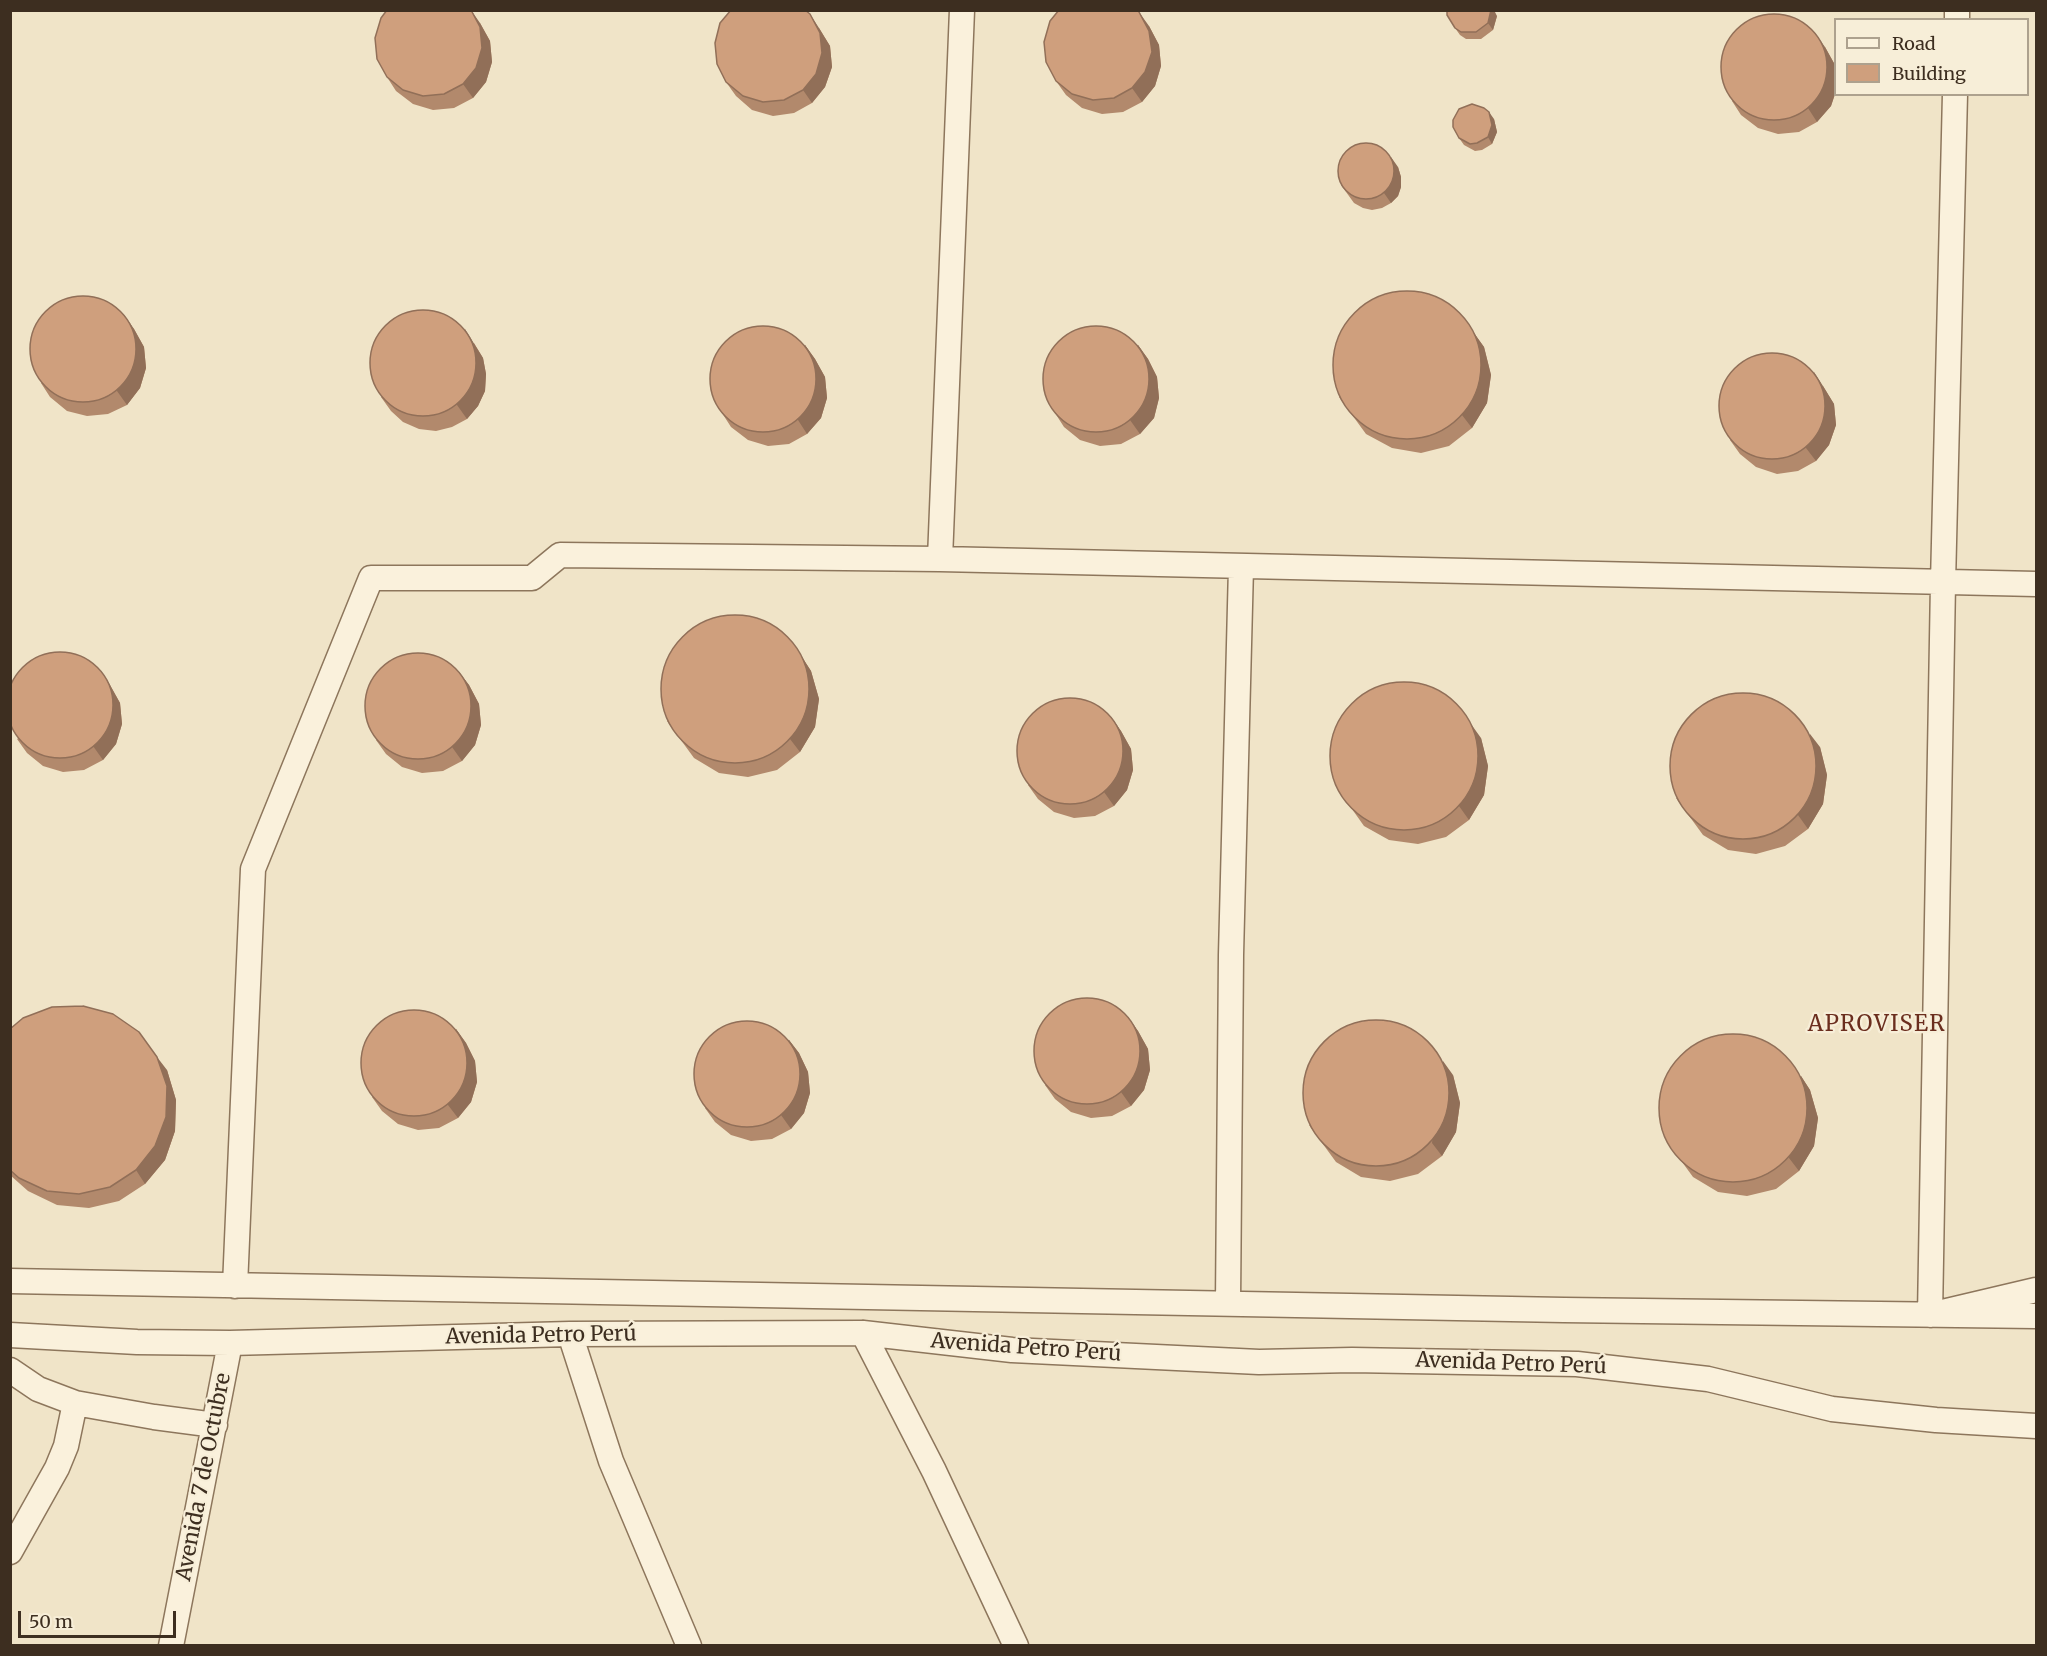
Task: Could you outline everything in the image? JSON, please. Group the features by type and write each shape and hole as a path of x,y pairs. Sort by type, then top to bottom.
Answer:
{"street":[{"path":"940,560 962,10"},
{"path":"1930,1315 1943,583 1955,96"},
{"path":"235,1286 253,869 371,578 531,578 561,555 940,560 2037,584"},
{"path":"1228,1302 1231,955 1241,567"},
{"path":"10,1281 1564,1310 2037,1316"},
{"path":"1930,1315 2037,1290"},
{"path":"863,1333 934,1471 1016,1646"},
{"name":"Avenida Petro Perú","path":"12,1338 230,1343 570,1334 863,1333 1012,1350 1259,1362 1363,1360 1577,1364 1707,1379 1832,1409 1936,1420 2037,1426"},
{"path":"570,1334 611,1461 689,1646"},
{"name":"Avenida 7 de Octubre","path":"171,1645 230,1343"},
{"path":"10,1370 38,1389 75,1403 215,1425"},
{"path":"10,1552 57,1468 66,1446 75,1403"}],"building":[{"path":"387,10 471,10 480,27 482,48 476,68 463,84 444,94 423,96 403,90 387,77 377,59 375,38 381,18"},
{"path":"731,10 805,10 810,14 820,33 822,53 816,74 803,90 784,100 763,102 743,96 726,82 717,64 715,43 720,23"},
{"path":"1059,10 1137,10 1139,12 1149,31 1152,52 1145,72 1132,88 1114,98 1093,100 1072,94 1056,81 1046,62 1044,42 1050,21"},
{"path":"1447,10 1491,10 1488,23 1476,32 1461,32 1455,28 1447,15"},
{"path":"1774,14 1794,18 1812,29 1823,47 1827,67 1823,87 1812,105 1794,116 1774,120 1754,116 1736,105 1725,87 1721,67 1725,47 1736,29 1754,18"},
{"path":"1472,104 1489,112 1492,125 1488,137 1470,144 1459,138 1453,127 1453,120 1459,109"},
{"path":"1360,143 1372,143 1382,147 1390,155 1394,171 1390,187 1382,195 1372,199 1360,199 1350,195 1342,187 1338,177 1338,165 1342,155 1350,147"},
{"path":"1407,291 1435,297 1459,313 1475,337 1481,365 1475,393 1459,417 1435,433 1407,439 1379,433 1355,417 1339,393 1333,365 1339,337 1355,313 1379,297"},
{"path":"83,296 103,300 121,311 132,329 136,349 132,369 121,387 103,398 83,402 63,398 45,387 34,369 30,349 34,329 45,311 63,300"},
{"path":"423,310 443,314 461,325 472,343 476,363 472,383 461,401 443,412 423,416 403,412 385,401 374,383 370,363 374,343 385,325 403,314"},
{"path":"763,326 783,330 801,341 812,359 816,379 812,399 801,417 783,428 763,432 743,428 725,417 714,399 710,379 714,359 725,341 743,330"},
{"path":"1096,326 1116,330 1134,341 1145,359 1149,379 1145,399 1134,417 1116,428 1096,432 1076,428 1058,417 1047,399 1043,379 1047,359 1058,341 1076,330"},
{"path":"1772,353 1792,357 1810,368 1821,386 1825,406 1821,426 1810,444 1792,455 1772,459 1752,455 1734,444 1723,426 1719,406 1723,386 1734,368 1752,357"},
{"path":"735,615 763,621 787,637 803,661 809,689 803,717 787,741 763,757 735,763 707,757 683,741 667,717 661,689 667,661 683,637 707,621"},
{"path":"60,652 80,656 97,668 109,685 113,705 109,725 97,742 80,754 60,758 40,754 23,742 11,725 7,705 11,685 23,668 40,656"},
{"path":"418,653 438,657 456,668 467,686 471,706 467,726 456,744 438,755 418,759 398,755 380,744 369,726 365,706 369,686 380,668 398,657"},
{"path":"1404,682 1432,688 1456,704 1472,728 1478,756 1472,784 1456,808 1432,824 1404,830 1376,824 1352,808 1336,784 1330,756 1336,728 1352,704 1376,688"},
{"path":"1743,693 1771,698 1795,714 1811,738 1816,766 1811,794 1795,818 1771,834 1743,839 1715,834 1691,818 1675,794 1670,766 1675,738 1691,714 1715,698"},
{"path":"1070,698 1090,702 1108,713 1119,731 1123,751 1119,771 1108,789 1090,800 1070,804 1050,800 1032,789 1021,771 1017,751 1021,731 1032,713 1050,702"},
{"path":"1087,998 1107,1002 1125,1013 1136,1031 1140,1051 1136,1071 1125,1089 1107,1100 1087,1104 1067,1100 1049,1089 1038,1071 1034,1051 1038,1031 1049,1013 1067,1002"},
{"path":"83,1006 113,1014 139,1032 157,1057 167,1086 166,1117 155,1146 136,1170 110,1187 79,1194 47,1191 19,1178 10,1170 10,1029 23,1018 52,1007"},
{"path":"414,1010 434,1014 452,1025 463,1043 467,1063 463,1083 452,1101 434,1112 414,1116 394,1112 376,1101 365,1083 361,1063 365,1043 376,1025 394,1014"},
{"path":"1376,1020 1404,1025 1428,1041 1444,1065 1449,1093 1444,1121 1428,1145 1404,1161 1376,1166 1348,1161 1324,1145 1308,1121 1303,1093 1308,1065 1324,1041 1348,1025"},
{"path":"747,1021 767,1025 785,1036 796,1054 800,1074 796,1094 785,1112 767,1123 747,1127 727,1123 709,1112 698,1094 694,1074 698,1054 709,1036 727,1025"},
{"path":"1733,1034 1761,1040 1785,1056 1801,1080 1807,1108 1801,1136 1785,1160 1761,1176 1733,1182 1705,1176 1681,1160 1665,1136 1659,1108 1665,1080 1681,1056 1705,1040"}],"district":[{"name":"APROVISER","path":"1877,1025"}]}
